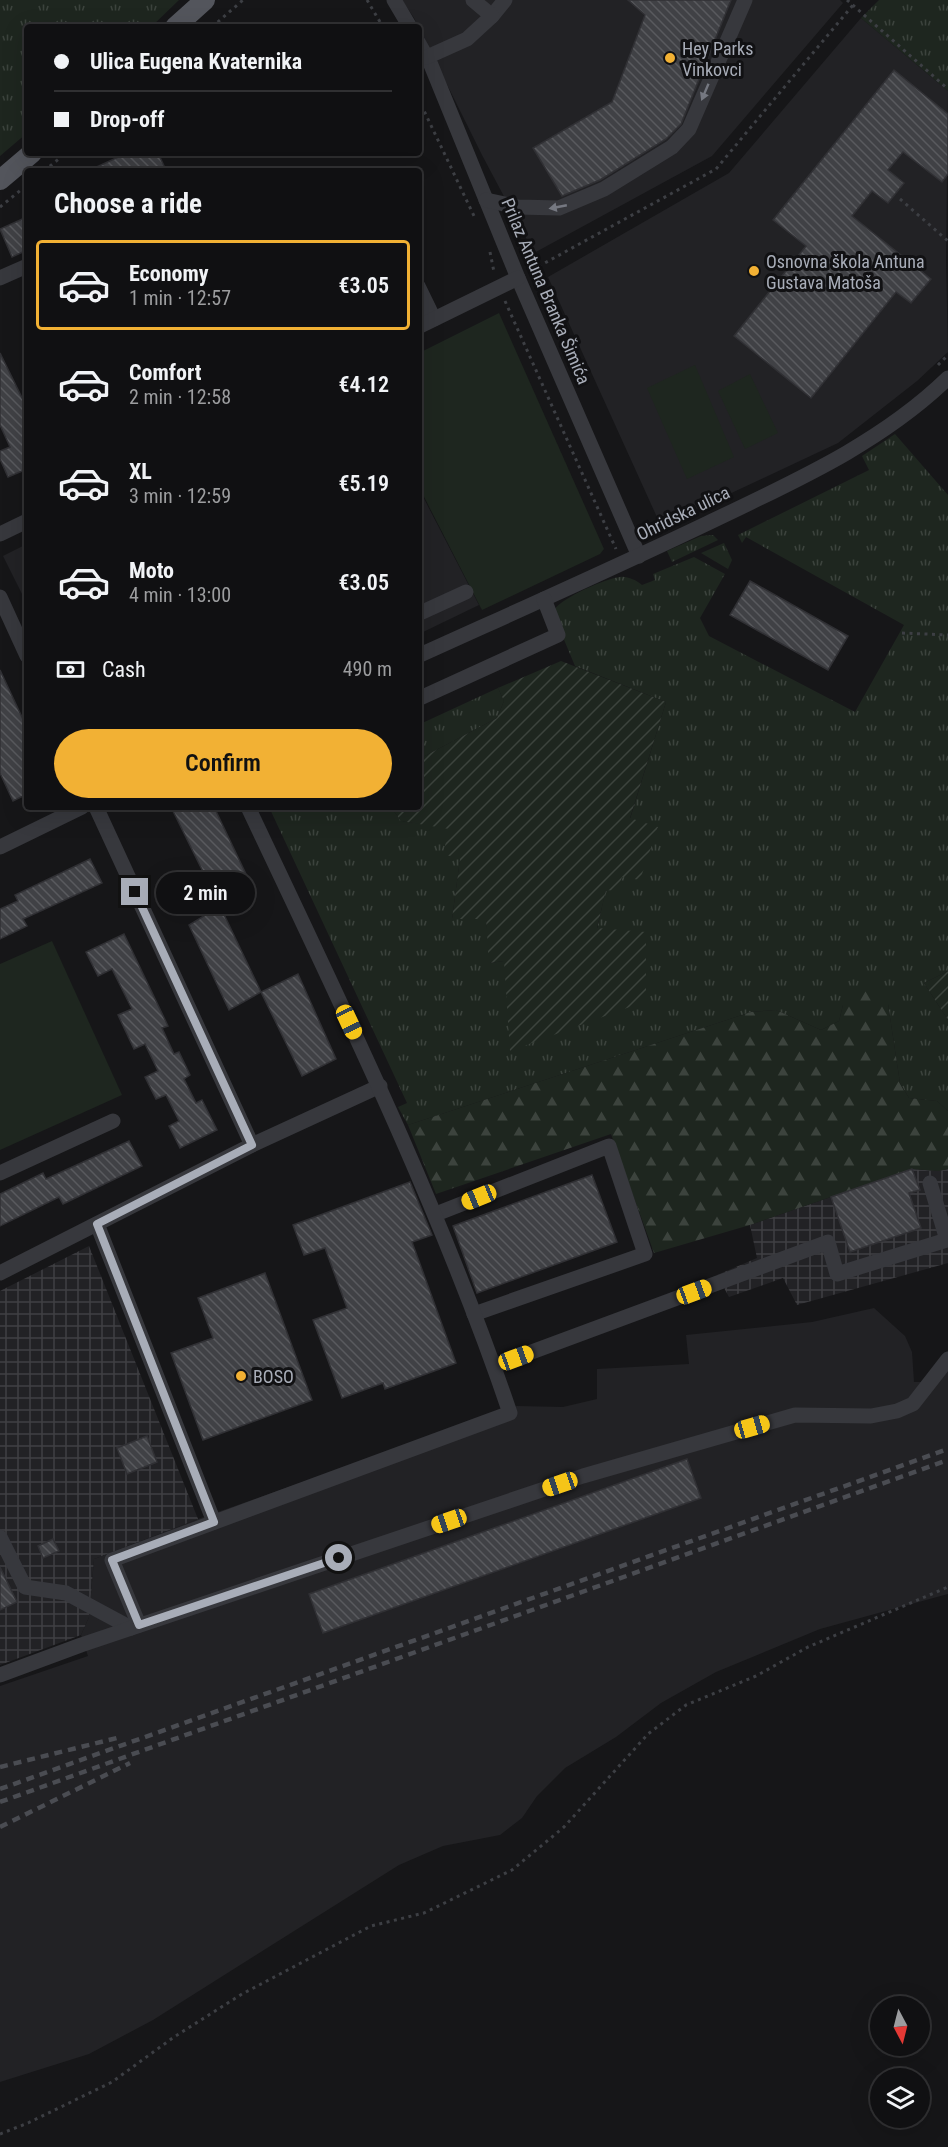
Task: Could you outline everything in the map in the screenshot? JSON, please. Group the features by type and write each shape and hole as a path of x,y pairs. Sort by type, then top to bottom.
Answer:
{"main road":[{"path":"178,24 205,0"},
{"path":"0,180 28,156"}],"street":[{"path":"394,0 408,24"},
{"path":"473,0 492,16"},
{"path":"422,50 467,39 492,16 505,0"},
{"path":"486,200 518,207 559,208 604,189 672,147 689,129 745,0"},
{"name":"Prilaz Antuna Branka Šimića","path":"422,50 639,556"},
{"path":"0,278 24,267"},
{"path":"422,325 518,278"},
{"path":"422,294 434,319"},
{"name":"Ohridska ulica","path":"422,654 639,556 856,450 923,402 948,378"},
{"path":"0,534 24,522"},
{"path":"422,612 466,592"},
{"path":"0,597 24,649"},
{"path":"422,697 558,635 544,599"},
{"path":"0,847 76,810"},
{"path":"97,810 252,1145"},
{"path":"135,1627 112,1560 510,1413 436,1214 380,1086 249,810"},
{"path":"0,1273 252,1145 380,1086"},
{"path":"0,1173 113,1120"},
{"path":"436,1214 609,1146 645,1254 474,1314"},
{"path":"494,1366 828,1242 837,1274 947,1240 930,1184"},
{"path":"97,1224 214,1522"},
{"path":"0,1675 81,1645 583,1476 795,1415 871,1416 897,1411 913,1404 948,1359"},
{"path":"0,1537 25,1587 66,1593 135,1627"}],"path":[{"path":"215,24 243,0"},
{"path":"367,0 381,24"},
{"path":"847,0 948,89"},
{"path":"518,278 716,168 853,5"},
{"path":"422,107 479,225"},
{"path":"48,168 62,156"},
{"path":"0,207 24,187"},
{"path":"900,199 948,241"},
{"path":"489,246 499,287 616,549"},
{"path":"933,370 948,355"},
{"path":"606,554 632,541"},
{"path":"902,633 948,635"},
{"path":"0,2134 28,2123 112,2082 174,2037 242,1994 371,1926 424,1913 512,1870 564,1827 648,1734 686,1705 756,1676 808,1647 948,1587"}],"shaded area":[{"name":"Hey Parks Vinkovci","path":"402,0 840,0 843,3 712,156 534,253 422,34 422,24 417,24"},
{"name":"Osnovna škola Antuna Gustava Matoša","path":"861,18 948,91 946,262 948,352 917,381 838,443 661,526 548,277 729,173"},
{"path":"422,495 479,605 422,633"},
{"path":"24,546 24,598 3,556"},
{"path":"912,1169 938,1171 948,1169 948,1263 797,1305 783,1278 729,1297 717,1275 757,1258 750,1225"},
{"path":"89,1246 198,1519 94,1559 89,1617 81,1635 0,1665 0,1291"},
{"path":"874,1308 905,1336 912,1352 914,1382 936,1382 948,1367 948,1594 820,1629 716,1672 661,1703 616,1737 565,1768 537,1796 522,1818 500,1835 443,1846 399,1865 153,2020 89,2054 0,2082 0,1686 88,1656 81,1635 89,1617 94,1559 198,1519 517,1406 563,1407 597,1399 597,1369 689,1364 686,1335 812,1322"}],"green space":[{"path":"0,0 179,0 154,24 24,24 24,136 0,156"},
{"path":"879,0 948,0 948,91 861,18"},
{"path":"499,313 604,549 600,554 482,610 422,493 422,352"},
{"path":"695,365 734,457 687,479 647,388"},
{"path":"750,374 778,433 745,449 718,391"},
{"path":"895,434 948,495 948,971 924,983 948,1020 948,1111 937,1101 909,1098 900,1083 888,1004 843,1005 839,1021 821,1030 776,1010 751,1012 408,1125 398,1107 407,1103 270,810 393,810 401,821 450,828 460,859 452,919 486,918 490,963 504,961 597,929 606,889 622,876 658,828 630,819 666,702 575,666 555,618 555,609 575,594 613,578 626,577 642,585 655,580 653,574 694,557 725,574 700,618 709,636 855,712 904,625 746,537 742,543 738,535 869,470 862,456"},
{"path":"713,535 718,540 672,562 667,551 701,536"},
{"path":"724,543 732,560 728,569 701,553"},
{"path":"561,661 666,702 630,818 658,827 640,880 622,877 617,891 606,890 597,928 646,932 646,1001 510,1051 504,961 489,963 486,919 452,919 460,859 443,854 449,829 401,821 393,810 422,810 422,757 497,718 504,701 498,688"},
{"path":"498,688 504,701 497,718 422,757 422,723"},
{"path":"52,941 122,1095 0,1150 0,964"},
{"path":"948,971 948,1020 924,983"},
{"path":"854,988 872,992 888,1004 900,1083 909,1098 937,1101 948,1111 948,1169 938,1171 912,1169 750,1225 654,1253 611,1134 436,1194 408,1125 751,1012 776,1010 821,1030 839,1021 843,1005"}],"building":[{"name":"Hey Parks Vinkovci","path":"628,0 731,0 681,124 666,139 600,180 562,196 533,148 612,102 645,15"},
{"path":"894,70 948,114 948,174 942,182 903,152 888,170 904,183 888,203 872,191 852,216 931,279 911,303 896,292 811,398 734,336 806,246 773,220"},
{"path":"120,156 159,156 165,168 94,168"},
{"path":"24,218 24,251 12,257 0,229"},
{"path":"0,353 24,402 24,470 8,477 0,459 0,451 10,447 0,425"},
{"path":"750,581 848,636 828,670 730,615"},
{"path":"0,670 24,722 24,796 13,801 0,773"},
{"path":"172,810 215,810 253,889 220,906"},
{"path":"90,859 102,883 23,919 27,926 0,939 0,909 18,901 15,895"},
{"path":"220,906 261,992 229,1010 189,925"},
{"path":"124,934 168,1026 162,1028 174,1054 179,1052 190,1075 184,1079 196,1103 202,1100 217,1130 180,1148 169,1126 179,1121 166,1095 156,1099 145,1077 158,1071 145,1044 134,1049 118,1015 132,1009 112,969 98,976 86,952"},
{"path":"298,974 336,1059 302,1076 261,992"},
{"path":"129,1141 142,1166 63,1204 59,1197 0,1226 0,1194 43,1173 46,1179"},
{"path":"912,1169 920,1190 909,1193 921,1228 850,1252 831,1197"},
{"path":"592,1175 617,1242 477,1293 453,1226"},
{"path":"410,1182 432,1235 412,1242 456,1363 385,1389 383,1383 342,1398 313,1320 347,1308 325,1248 304,1255 293,1225"},
{"name":"BOSO","path":"265,1273 312,1400 203,1440 171,1353 213,1338 198,1298"},
{"path":"147,1436 157,1462 127,1474 117,1448"},
{"path":"687,1459 701,1498 323,1633 309,1594"},
{"path":"53,1539 59,1551 43,1558 38,1546"},
{"path":"0,1567 17,1602 0,1610"}],"railway":[{"path":"0,1789 948,1449"},
{"path":"0,1802 948,1460"},
{"path":"0,1767 121,1737"},
{"path":"0,1827 130,1763"}],"place":[{"name":"Hey Parks Vinkovci","path":"670,58"},
{"name":"Osnovna škola Antuna Gustava Matoša","path":"754,271"},
{"name":"BOSO","path":"241,1376"}],"route":[{"path":"135,892 252,1145 97,1224 214,1522 112,1560 139,1625 339,1558"}]}
